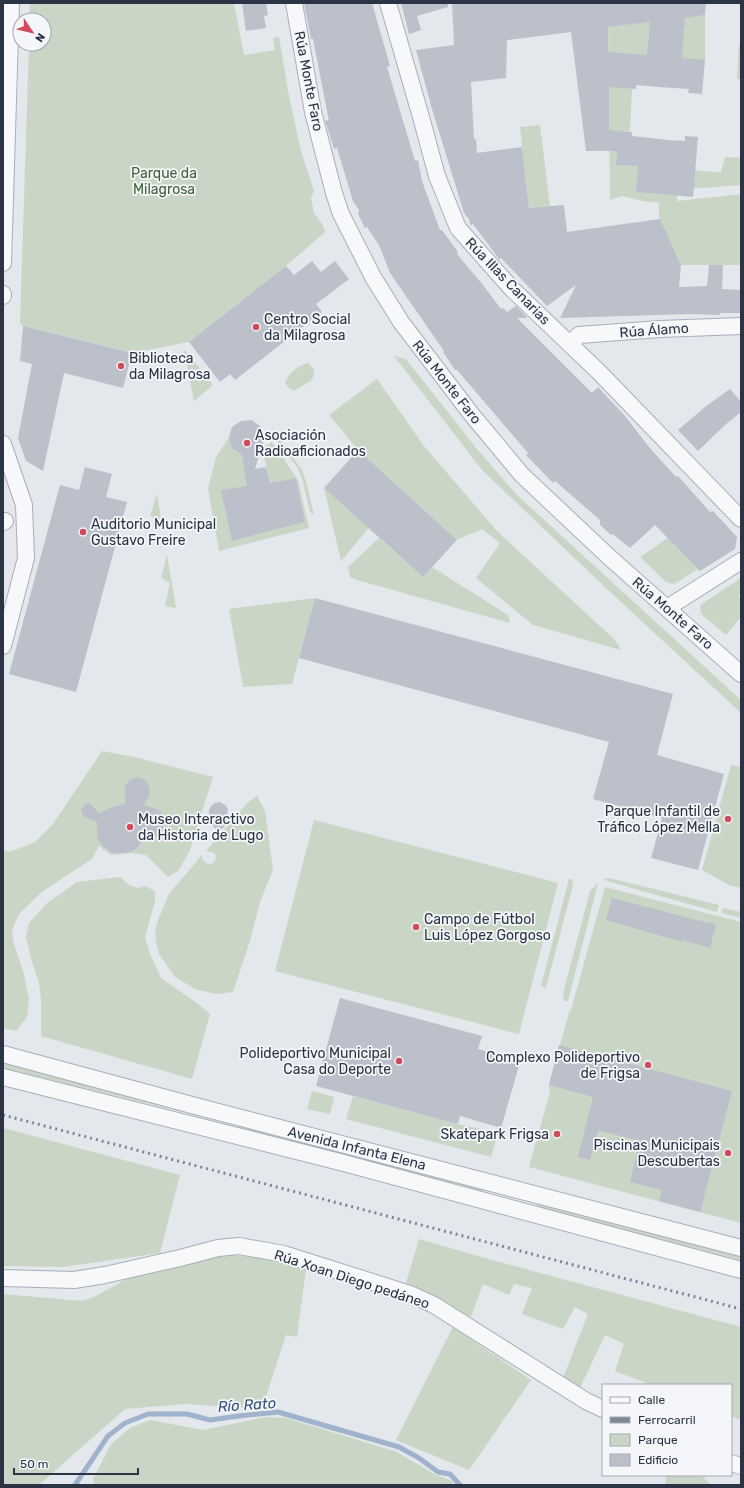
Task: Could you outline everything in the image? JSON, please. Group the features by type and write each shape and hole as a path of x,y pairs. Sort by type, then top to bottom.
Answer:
{"street":[{"path":"3,263 11,3"},
{"name":"Rúa Monte Faro","path":"294,3 313,112 341,214 373,277 414,339 472,415 522,475 608,556 741,674"},
{"name":"Rúa Illas Canarias","path":"388,3 422,116 437,176 458,228 512,289 604,378 741,519"},
{"name":"Rúa Álamo","path":"570,344 579,335 660,329 741,326"},
{"path":"3,444 24,505 26,558 3,646"},
{"path":"667,608 741,561"},
{"name":"Avenida Infanta Elena","path":"3,1054 203,1108 741,1248"},
{"name":"Avenida Infanta Elena","path":"3,1077 340,1162 741,1270"},
{"path":"201,1126 203,1108"},
{"path":"505,1207 510,1187"},
{"name":"Rúa Xoan Diego pedáneo","path":"3,1278 74,1280 180,1258 218,1248 239,1246 284,1254 410,1294 434,1305 586,1401 602,1409"}],"green space":[{"name":"Parque da Milagrosa","path":"30,3 234,3 244,55 275,50 273,38 279,37 289,96 301,151 314,191 311,198 314,213 322,224 325,232 286,266 189,342 132,353 23,326 20,323 29,52 52,52 52,12 29,12"},
{"path":"705,15 705,60 677,63 649,31 648,43 653,43 632,89 630,131 619,131 616,164 629,166 643,163 642,180 637,180 636,192 670,195 683,170 721,172 725,157 741,158 741,185 677,190 677,201 741,194 741,265 681,265 659,218 659,203 622,196 610,200 608,27"},
{"path":"739,43 741,44 741,79 737,79"},
{"path":"540,125 550,206 529,208 520,127"},
{"path":"184,350 213,385 194,401"},
{"path":"394,356 406,359 477,449 517,495 741,700 741,713 608,590 482,470"},
{"path":"308,363 315,370 312,380 294,391 289,388 285,383 288,376 297,368"},
{"path":"377,379 424,446 497,531 615,640 621,650 533,625 476,578 500,543 482,529 457,540 358,450 329,415"},
{"path":"277,436 302,470 314,515 310,512 302,478 297,467 276,440"},
{"path":"229,437 231,444 237,452 248,455 247,486 232,541 304,522 296,478 270,483 262,448 272,442 298,480 309,528 219,551 208,488 216,457"},
{"path":"324,488 369,528 341,561"},
{"path":"157,494 161,520 150,516"},
{"path":"379,538 423,577 432,567 508,615 510,623 350,577 348,567"},
{"path":"668,538 698,569 674,584 666,582 640,557"},
{"path":"167,555 176,608 165,606 170,583 161,578"},
{"path":"741,578 741,593 738,596 741,598 741,617 726,635 701,614 700,605"},
{"path":"315,598 292,684 243,687 229,609"},
{"path":"102,751 134,757 213,777 190,850 178,871 168,877 146,855 132,853 111,855 99,846 92,859 43,891 19,914 12,930 13,941 24,974 29,999 27,1017 16,1031 3,1028 3,850 10,852 35,842 53,824"},
{"name":"Parque Infantil de Tráfico López Mella","path":"731,765 741,767 741,888 729,885 702,870"},
{"path":"257,796 265,811 273,870 260,902 250,941 233,992 216,994 195,989 175,977 159,954 155,932 158,920 169,894 202,855 203,860 208,864 215,861 216,856 214,853 206,851 247,803"},
{"name":"Campo de Fútbol Luis López Gorgoso","path":"314,820 558,883 519,1034 275,971"},
{"path":"120,877 129,885 138,888 145,886 155,891 155,901 145,938 151,956 161,978 210,1014 192,1079 41,1036 41,1000 39,983 26,937 29,923 47,903 77,882"},
{"path":"609,878 719,905 717,912 604,879"},
{"path":"569,879 572,879 573,885 546,988 541,986"},
{"path":"598,883 568,1001 564,1001 563,994 590,891"},
{"name":"Complexo Polideportivo de Frigsa","path":"605,887 741,922 741,1223 529,1167 550,1092 549,1085 569,1013 568,1012 570,1012 573,1003"},
{"path":"723,908 741,912 741,918 722,913"},
{"path":"3,1061 183,1107 183,1112 3,1068"},
{"path":"312,1091 334,1097 330,1114 307,1109"},
{"path":"353,1096 498,1133 491,1157 346,1119"},
{"path":"240,1123 484,1187 483,1192 238,1129"},
{"path":"3,1128 180,1175 160,1253 63,1267 3,1266"},
{"path":"538,1200 741,1255 741,1260 536,1207"},
{"path":"419,1239 741,1327 741,1420 732,1416 732,1384 648,1384 615,1371 624,1344 605,1335 580,1388 563,1378 588,1314 575,1307 563,1329 522,1314 532,1288 514,1284 509,1295 483,1284 471,1317 406,1283"},
{"path":"228,1255 265,1257 306,1269 297,1337 286,1335 262,1409 185,1404 125,1409 39,1485 3,1485 3,1294 82,1301 94,1297 132,1276"},
{"path":"453,1327 531,1380 469,1470 396,1440"},
{"path":"265,1417 286,1418 397,1452 434,1474 452,1481 454,1485 95,1485 93,1479 111,1444 130,1428 150,1420 203,1430"},
{"path":"666,1476 702,1476 711,1485 665,1485"}],"building":[{"path":"242,3 266,3 268,15 264,16 266,28 246,31"},
{"path":"304,3 372,3 390,66 387,67 415,161 418,160 422,181 440,230 442,230 458,252 457,254 501,309 503,308 507,312 516,306 527,318 517,318 592,393 598,387 625,416 649,447 676,477 678,476 710,512 713,511 737,537 735,549 700,571 655,525 630,548 613,534 611,535 600,525 600,520 555,481 553,483 526,455 528,453 457,370 455,370 443,352 444,351 390,273 379,245 368,227 365,228 358,214 359,210 353,201 337,148 334,149 325,120 329,121 313,39 311,39"},
{"path":"401,3 448,3 448,7 417,16 421,30 409,34"},
{"path":"452,3 706,3 705,15 685,18 682,58 705,60 702,94 688,93 689,89 636,85 636,89 609,87 609,130 632,132 632,136 669,140 685,141 685,136 698,137 693,197 636,192 638,166 616,165 617,151 586,151 571,32 507,40 506,78 471,82 474,139 476,139 477,153 522,147 529,208 564,205 567,232 660,219 681,265 679,287 707,286 709,265 723,265 722,289 741,290 741,313 720,313 720,315 690,314 560,318 576,285 547,306 501,258 499,259 473,224 470,225 469,219 464,213 432,109 416,50 454,45","holes":["650,22 647,55 608,52 608,27"]},
{"name":"Centro Social da Milagrosa","path":"312,261 321,272 335,261 349,279 316,304 322,312 235,380 230,374 220,382 189,342 286,266 294,275"},
{"path":"23,326 132,353 123,388 64,373 43,471 26,461 18,438 32,364 20,361"},
{"path":"730,389 741,402 741,412 698,451 678,430 705,407"},
{"path":"252,420 261,427 265,437 255,469 266,467 270,483 296,478 305,522 232,541 221,490 247,486 242,455 232,448 229,437 232,427 241,421"},
{"path":"358,450 457,540 423,577 324,488"},
{"name":"Auditorio Municipal Gustavo Freire","path":"85,467 112,474 106,497 127,502 76,692 9,674 60,485 79,490"},
{"path":"315,598 673,694 657,755 724,774 698,870 651,858 662,818 593,799 609,742 299,658"},
{"name":"Museo Interactivo da Historia de Lugo","path":"137,777 147,782 149,787 150,793 144,805 161,812 164,818 164,824 159,835 142,840 139,846 132,851 125,853 112,853 98,840 97,822 83,816 81,809 85,804 89,803 99,814 112,807 125,804 125,788 127,783 131,779"},
{"path":"220,802 228,809 226,824 222,829 216,829 210,823 211,818 209,815 209,810 215,803"},
{"path":"612,898 716,924 710,948 683,940 682,942 606,920"},
{"name":"Polideportivo Municipal Casa do Deporte","path":"340,998 482,1036 478,1049 520,1062 501,1128 460,1116 458,1124 316,1086"},
{"path":"559,1045 732,1091 700,1212 659,1201 662,1190 630,1182 640,1141 598,1130 590,1160 578,1157 593,1097 549,1085"}],"waterway":[{"name":"Río Rato","path":"75,1485 108,1436 125,1423 148,1414 187,1414 210,1420 278,1412 399,1447 419,1458 438,1472 450,1474 460,1485"}],"railway":[{"path":"3,1115 741,1309"}],"place":[{"name":"Centro Social da Milagrosa","path":"256,327"},
{"name":"Biblioteca da Milagrosa","path":"121,366"},
{"name":"Asociación Radioaficionados","path":"247,443"},
{"name":"Auditorio Municipal Gustavo Freire","path":"83,532"},
{"name":"Parque Infantil de Tráfico López Mella","path":"728,819"},
{"name":"Museo Interactivo da Historia de Lugo","path":"130,827"},
{"name":"Campo de Fútbol Luis López Gorgoso","path":"416,927"},
{"name":"Polideportivo Municipal Casa do Deporte","path":"399,1061"},
{"name":"Complexo Polideportivo de Frigsa","path":"648,1065"},
{"name":"Skatepark Frigsa","path":"557,1134"},
{"name":"Piscinas Municipais Descubertas","path":"728,1153"}]}
